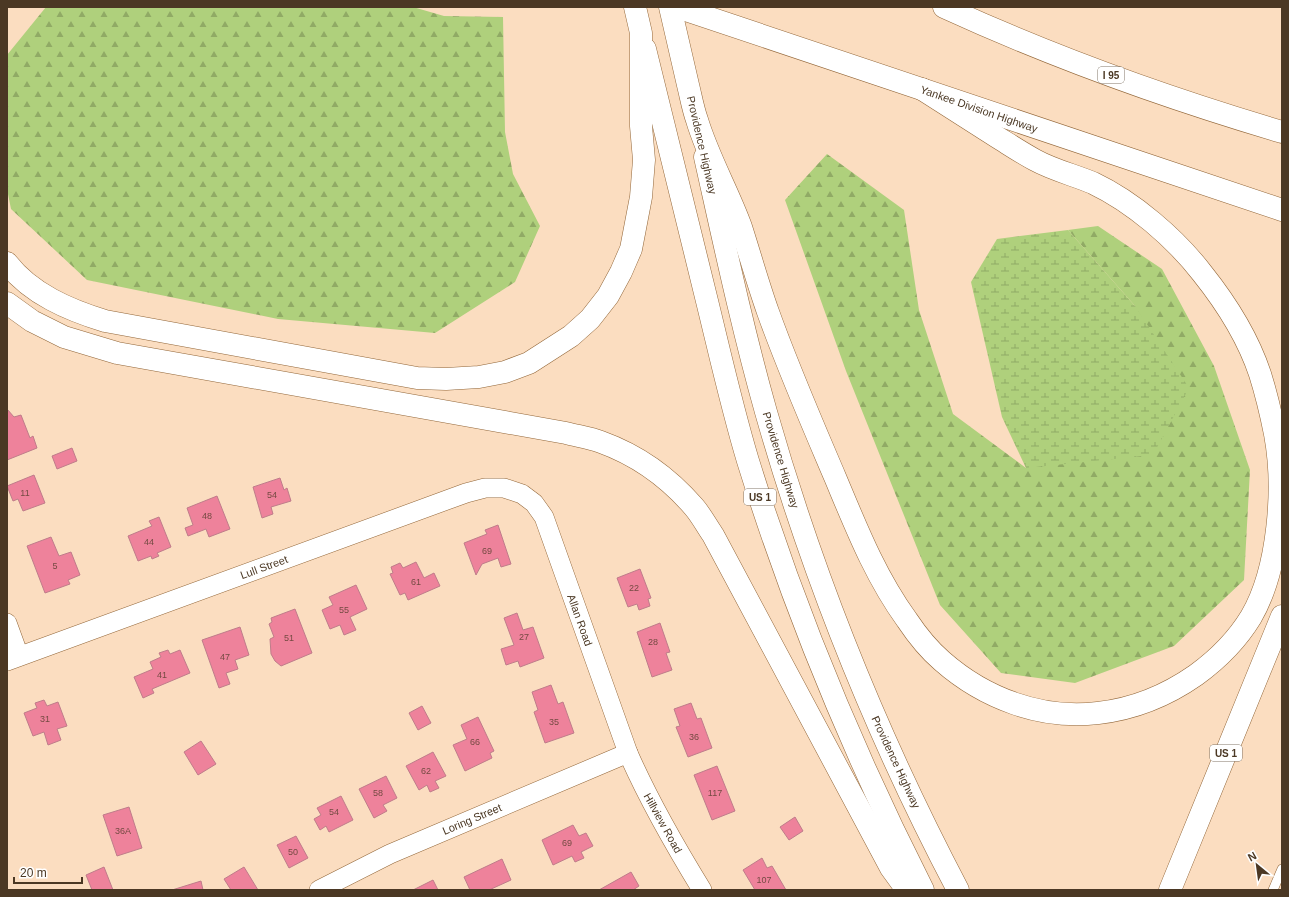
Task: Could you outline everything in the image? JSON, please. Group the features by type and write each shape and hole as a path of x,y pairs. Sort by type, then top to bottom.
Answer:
{"main road":[{"path":"7,263 12,270 30,285 52,300 77,313 105,321 417,378 446,380 479,377 505,372 529,363 571,336 590,319 608,296 621,272 631,248 641,197 644,160 641,126 647,82 641,33 634,7"},
{"name":"Providence Highway","path":"670,7 747,341 766,412 803,529 839,628 876,717 914,801 958,890"},
{"name":"Yankee Division Highway","path":"677,7 1282,210"},
{"name":"I 95","path":"944,7 1078,64 1195,105 1282,132"},
{"name":"US 1","path":"647,82 736,422 774,542 817,657 845,725 885,813 923,890"},
{"path":"697,120 740,225 759,287 781,347 858,531 873,565 890,597 921,640 957,673 997,697 1017,705 1042,711 1065,714 1088,714 1135,706 1160,696 1183,684 1206,668 1224,652 1253,614 1263,590 1271,563 1277,533 1279,476 1276,436 1259,371 1240,330 1218,294 1201,271 1162,231 1137,210 1113,194 1090,182 1039,163 922,89"},
{"path":"7,303 32,321 64,337 117,353 566,433 601,442 630,455 658,473 695,508 713,535 891,868 907,890"},
{"name":"US 1","path":"1170,890 1282,616"}],"street":[{"name":"Lull Street","path":"13,658 466,493 486,488 504,488 522,494"},
{"name":"Allan Road","path":"522,494 534,503 544,517 628,753"},
{"path":"7,623 13,658"},
{"name":"Loring Street","path":"319,890 390,854 628,753"},
{"name":"Hillview Road","path":"628,753 642,786 659,818 702,890"}],"lane":[{"path":"1273,890 1282,869"}],"green space":[{"path":"46,7 413,7 444,16 503,17 505,132 513,174 540,226 515,282 435,333 278,319 87,280 11,209 7,189 7,55"},
{"path":"827,154 904,210 919,310 953,414 1026,468 1135,306 1068,230 1098,226 1162,269 1214,366 1250,470 1244,580 1174,646 1075,683 1001,673 940,605 846,371 785,200"},
{"path":"1068,230 1135,306 1189,388 1153,455 1026,468 1002,417 971,282 997,239"}],"building":[{"path":"7,409 14,417 21,415 30,438 33,436 37,448 7,460"},
{"path":"72,448 77,461 57,469 52,456"},
{"path":"34,475 45,503 23,511 18,499 13,501 7,486"},
{"path":"280,478 284,490 287,488 291,501 271,507 273,514 262,518 253,487"},
{"path":"217,496 230,529 209,537 206,529 188,536 185,528 193,525 187,508"},
{"path":"159,517 171,547 157,553 159,556 152,559 151,556 138,561 128,536 152,526 149,521"},
{"path":"498,525 511,564 501,567 498,558 482,564 476,575 464,543 487,534 485,530"},
{"path":"51,537 59,556 71,552 80,575 68,580 70,584 45,593 27,546"},
{"path":"416,562 424,578 434,573 440,586 408,600 405,593 400,595 390,574 393,573 391,567 400,563 403,568"},
{"path":"640,569 651,598 648,599 650,606 639,610 637,604 628,607 617,578"},
{"path":"356,585 367,609 350,617 356,630 344,635 340,625 330,629 322,610 333,605 329,597"},
{"path":"295,609 312,653 281,666 275,661 271,654 270,639 274,637 269,624 272,622 271,618"},
{"path":"517,613 523,630 533,627 544,658 520,667 518,661 506,665 501,649 514,645 504,618"},
{"path":"660,623 670,652 666,653 672,670 652,677 637,632"},
{"path":"240,627 249,655 235,660 238,669 226,673 230,684 219,688 202,640"},
{"path":"168,650 170,654 180,650 190,673 152,689 154,693 143,698 134,677 153,669 150,662 161,657 159,653"},
{"path":"551,685 558,704 563,702 574,733 545,743 534,712 538,710 532,692"},
{"path":"44,700 47,706 58,702 67,726 57,729 61,740 48,745 44,732 33,736 24,713 37,708 35,703"},
{"path":"691,703 697,719 701,718 712,748 688,757 676,727 680,726 674,709"},
{"path":"422,706 431,723 418,730 409,713"},
{"path":"478,717 494,751 490,753 492,758 465,771 453,745 467,739 461,725"},
{"path":"201,741 216,764 198,775 184,752"},
{"path":"433,752 446,776 435,781 439,788 430,792 427,785 419,790 406,766"},
{"path":"717,766 735,811 712,820 694,775"},
{"path":"386,776 397,798 383,805 387,811 374,818 359,789"},
{"path":"341,796 353,820 329,832 326,826 320,830 314,819 321,815 317,808"},
{"path":"129,807 142,848 117,856 103,815"},
{"path":"795,817 803,831 789,840 780,827"},
{"path":"573,825 579,836 586,833 593,846 581,852 584,858 575,862 572,856 553,865 542,840"},
{"path":"296,836 308,858 289,868 277,845"},
{"path":"762,858 767,868 772,866 786,890 755,890 743,870"},
{"path":"502,859 511,880 489,890 470,890 464,877"},
{"path":"104,867 113,890 92,890 86,875"},
{"path":"244,867 258,890 231,890 224,879"},
{"path":"631,872 639,886 633,890 599,890"},
{"path":"433,880 438,890 413,890"},
{"path":"201,881 203,890 172,890"}]}
